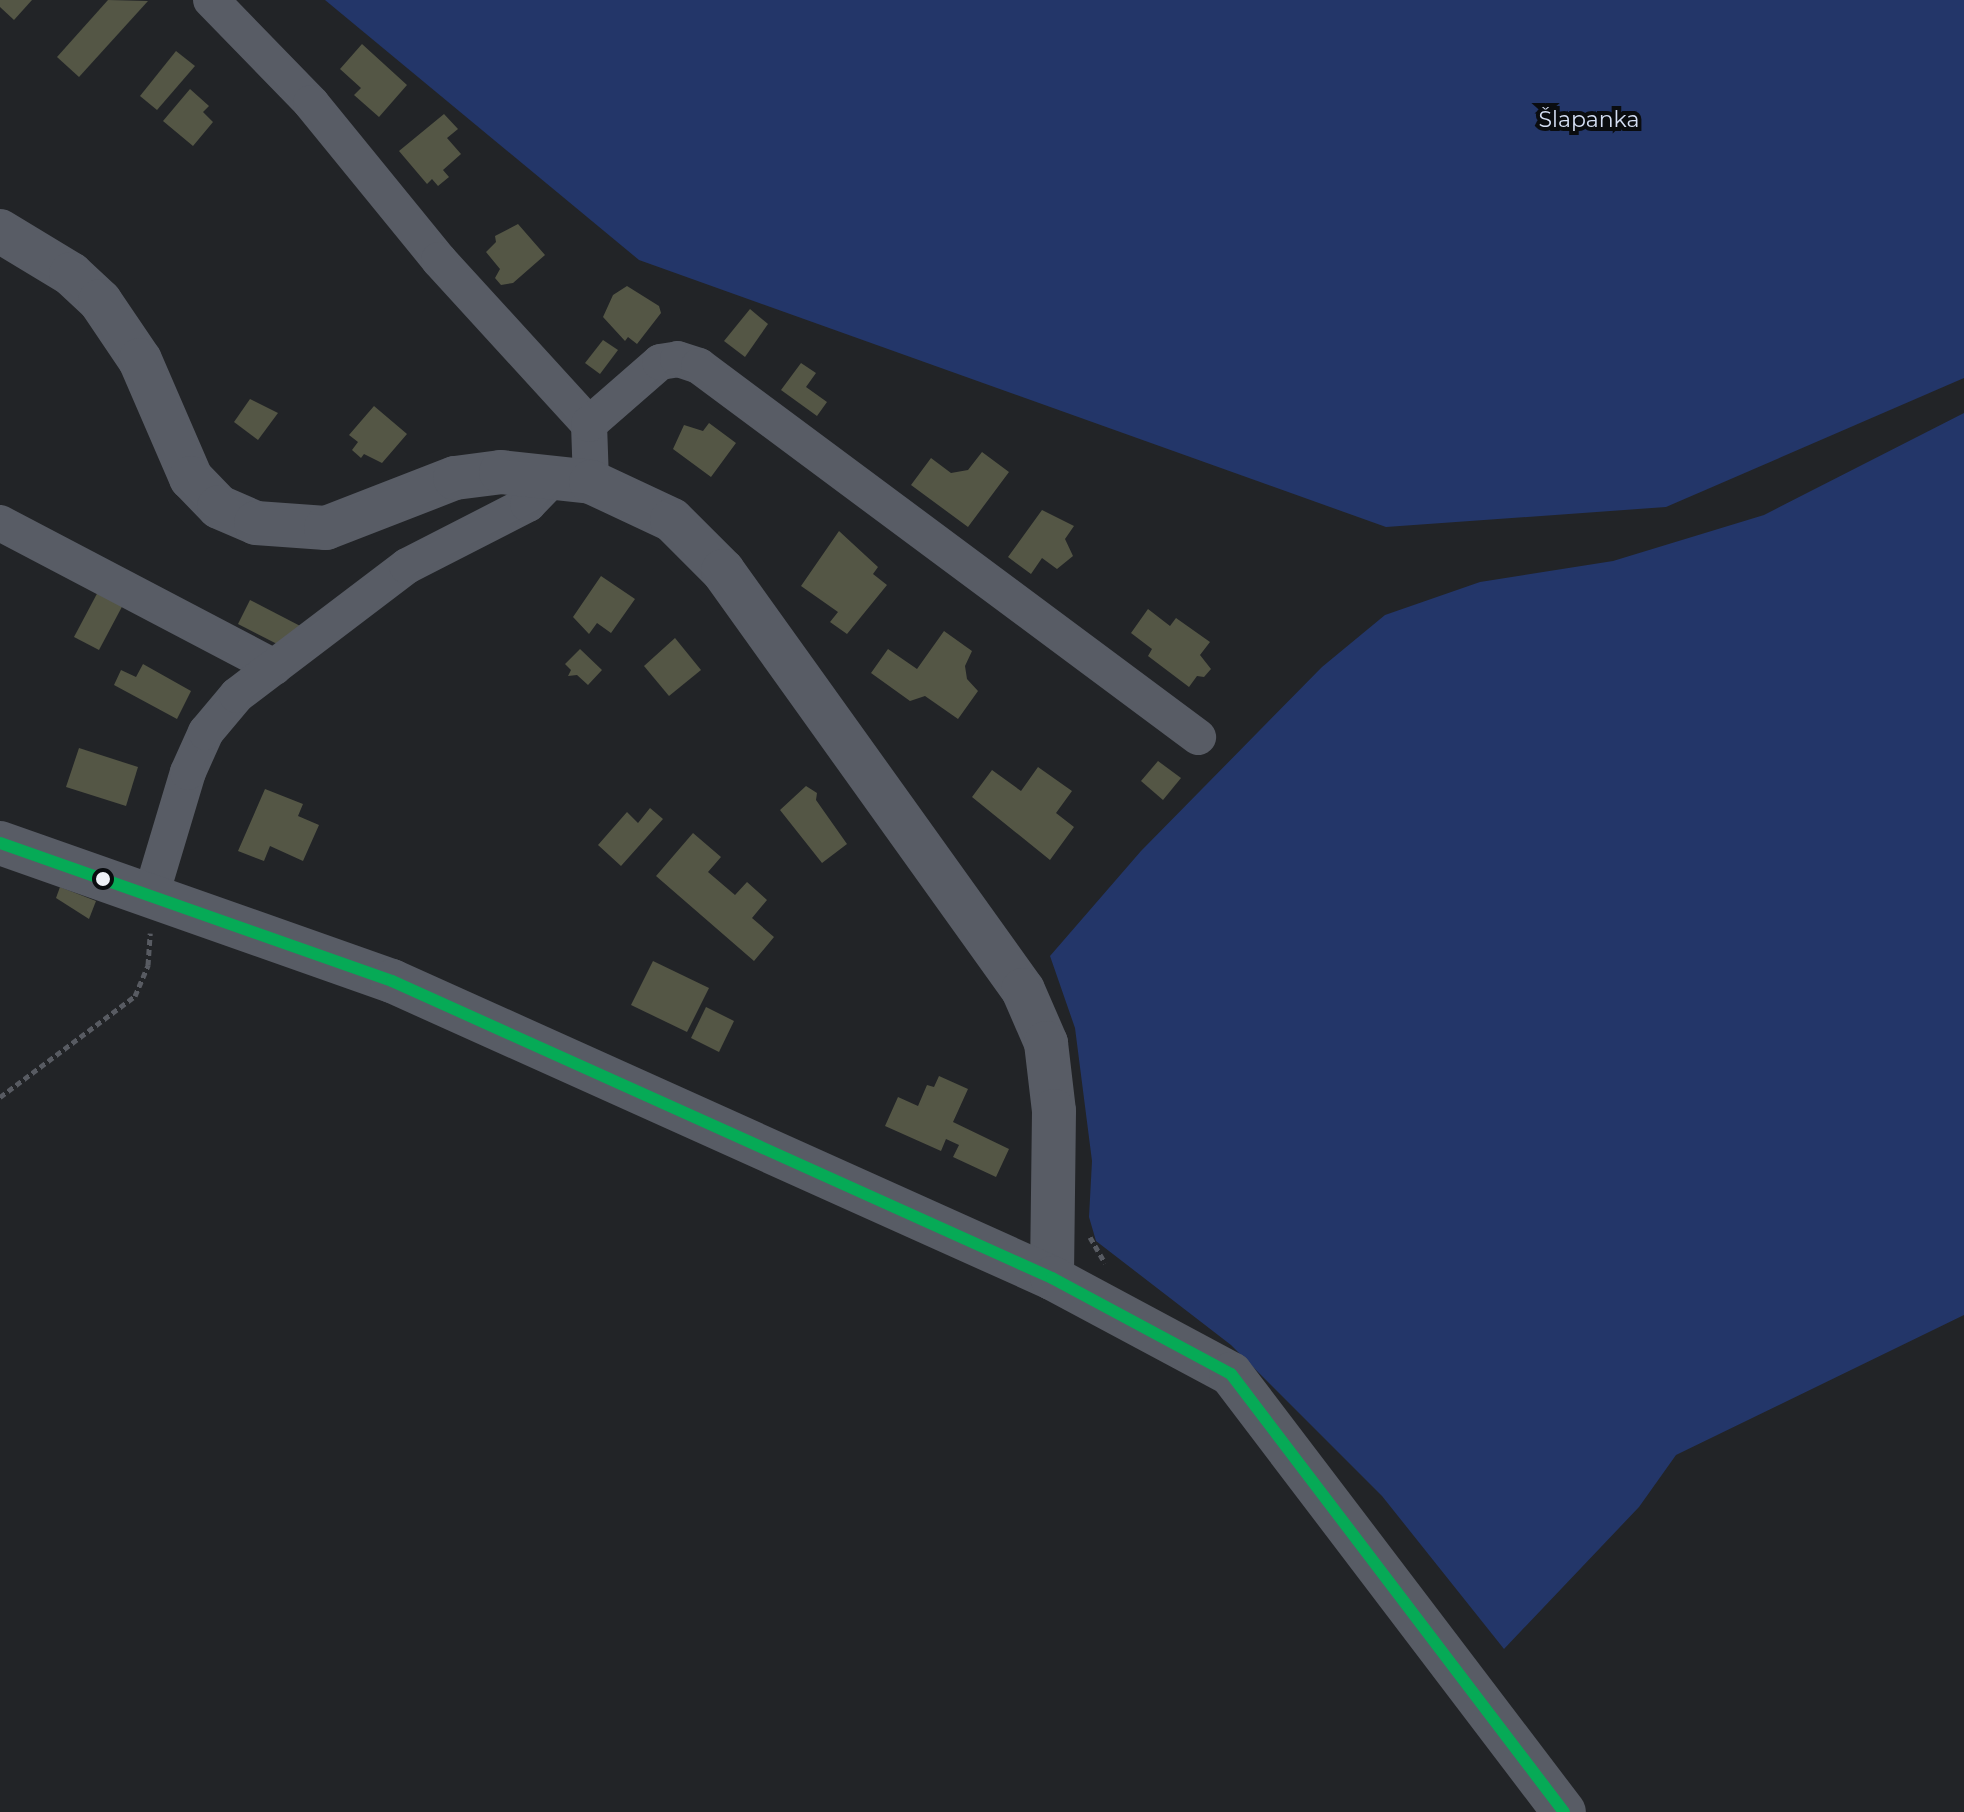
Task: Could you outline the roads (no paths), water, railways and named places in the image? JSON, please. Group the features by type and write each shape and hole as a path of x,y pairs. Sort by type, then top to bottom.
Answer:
{"street":[{"path":"211,0 311,103 439,260 589,424"},
{"path":"0,231 71,274 100,301 140,360 191,478 219,507 256,523 326,528 455,478 501,472 574,478 672,520 723,571 1023,990 1046,1043 1054,1111 1052,1278"},
{"path":"152,892 188,772 206,732 237,695 407,566 574,478 589,424 660,362 678,359 699,366 1198,737"},
{"path":"0,523 274,667"},
{"path":"0,843 152,892 392,981 1052,1278 1231,1374 1564,1812"}],"park label":[{"name":"Šlapanka","path":"1589,120"}]}
